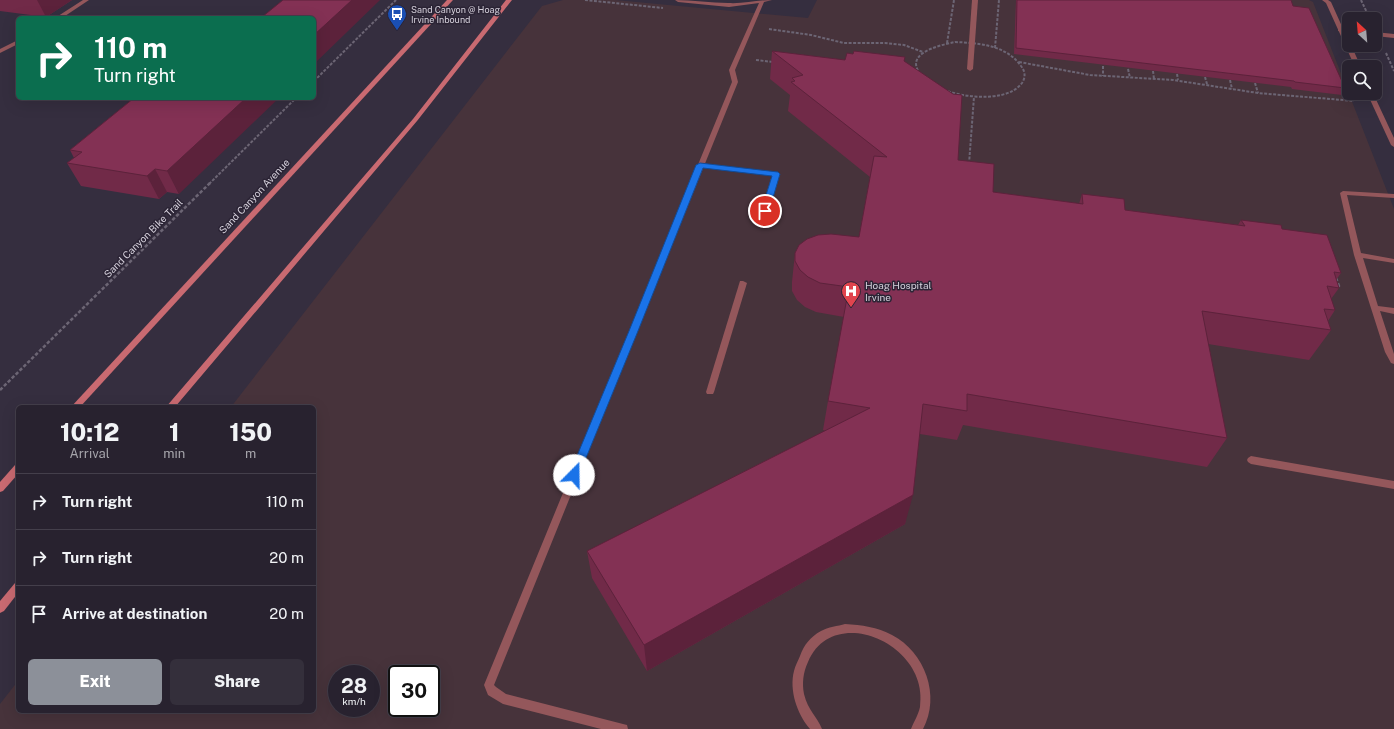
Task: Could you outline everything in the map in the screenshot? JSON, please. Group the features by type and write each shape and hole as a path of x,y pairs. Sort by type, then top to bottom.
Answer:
{"main road":[{"name":"Sand Canyon Avenue","path":"77,405 450,0"},
{"path":"172,405 415,120 510,0"},
{"path":"0,488 16,470"},
{"path":"0,608 16,588"}],"street":[{"path":"61,16 86,0"},
{"path":"678,0 729,6 763,1"},
{"path":"970,69 975,0"},
{"path":"1325,0 1328,2 1355,60"},
{"path":"623,729 502,698 492,691 489,685 735,82 732,70 763,1"},
{"path":"1382,35 1394,36"},
{"path":"0,51 16,43"},
{"path":"1373,100 1394,145"},
{"path":"700,165 776,174 761,224"},
{"path":"1394,196 1343,193 1358,255 1389,352 1394,362"},
{"path":"1358,255 1394,261"},
{"path":"710,392 743,283"},
{"path":"1375,308 1394,311"},
{"path":"1251,460 1394,485"},
{"path":"817,729 810,722 800,702 797,681 801,661 812,645 827,634 846,628 867,629 887,636 905,649 918,666 926,686 926,706 919,726 916,729"}],"path":[{"path":"316,79 396,0"},
{"path":"947,44 954,0"},
{"path":"995,48 998,0"},
{"path":"1361,0 1367,12"},
{"path":"738,57 773,62"},
{"path":"1019,62 1090,75 1178,80 1232,90 1312,96 1374,103"},
{"path":"1103,66 1103,76"},
{"path":"1128,69 1130,78"},
{"path":"1153,71 1154,79"},
{"path":"1177,74 1178,80"},
{"path":"1205,77 1206,84"},
{"path":"1230,80 1232,90"},
{"path":"1255,83 1258,93"},
{"path":"1310,91 1312,96"},
{"path":"969,167 974,97"},
{"name":"Sand Canyon Bike Trail","path":"0,390 294,100"}],"shaded area":[{"name":"Hoag Hospital Irvine","path":"563,0 615,0 808,18 817,0 1309,0 1313,2 1342,76 1342,100 1351,100 1394,209 1394,729 0,729 0,704 16,684 16,713 316,713 316,405 233,405 542,6"}],"building":[{"path":"283,0 352,0 316,33 316,16 263,16"},
{"path":"1017,0 1291,0 1293,6 1309,8 1342,81 1342,88 1294,81 1016,48"},
{"path":"772,51 845,60 847,53 853,54 854,51 905,57 904,61 953,94 962,95 958,160 994,164 993,192 1083,204 1082,194 1124,199 1125,210 1245,226 1241,220 1281,225 1282,229 1327,235 1341,273 1334,272 1339,288 1327,286 1335,310 1324,309 1331,330 1202,311 1227,438 967,394 967,411 923,404 913,495 644,645 587,551 870,408 828,401 849,287 820,283 808,277 800,270 795,261 795,253 799,245 807,239 818,235 831,234 859,237 874,156 887,157 791,82 795,81 792,78 803,75"},
{"path":"132,100 244,100 167,171 155,169 147,176 67,163 82,152 70,150"}],"place":[{"name":"Sand Canyon @ Hoag Irvine Inbound","path":"397,31"},
{"name":"Hoag Hospital Irvine","path":"851,308"}],"route":[{"path":"574,475 596,419 634,331 700,165 776,174 765,211"}]}
